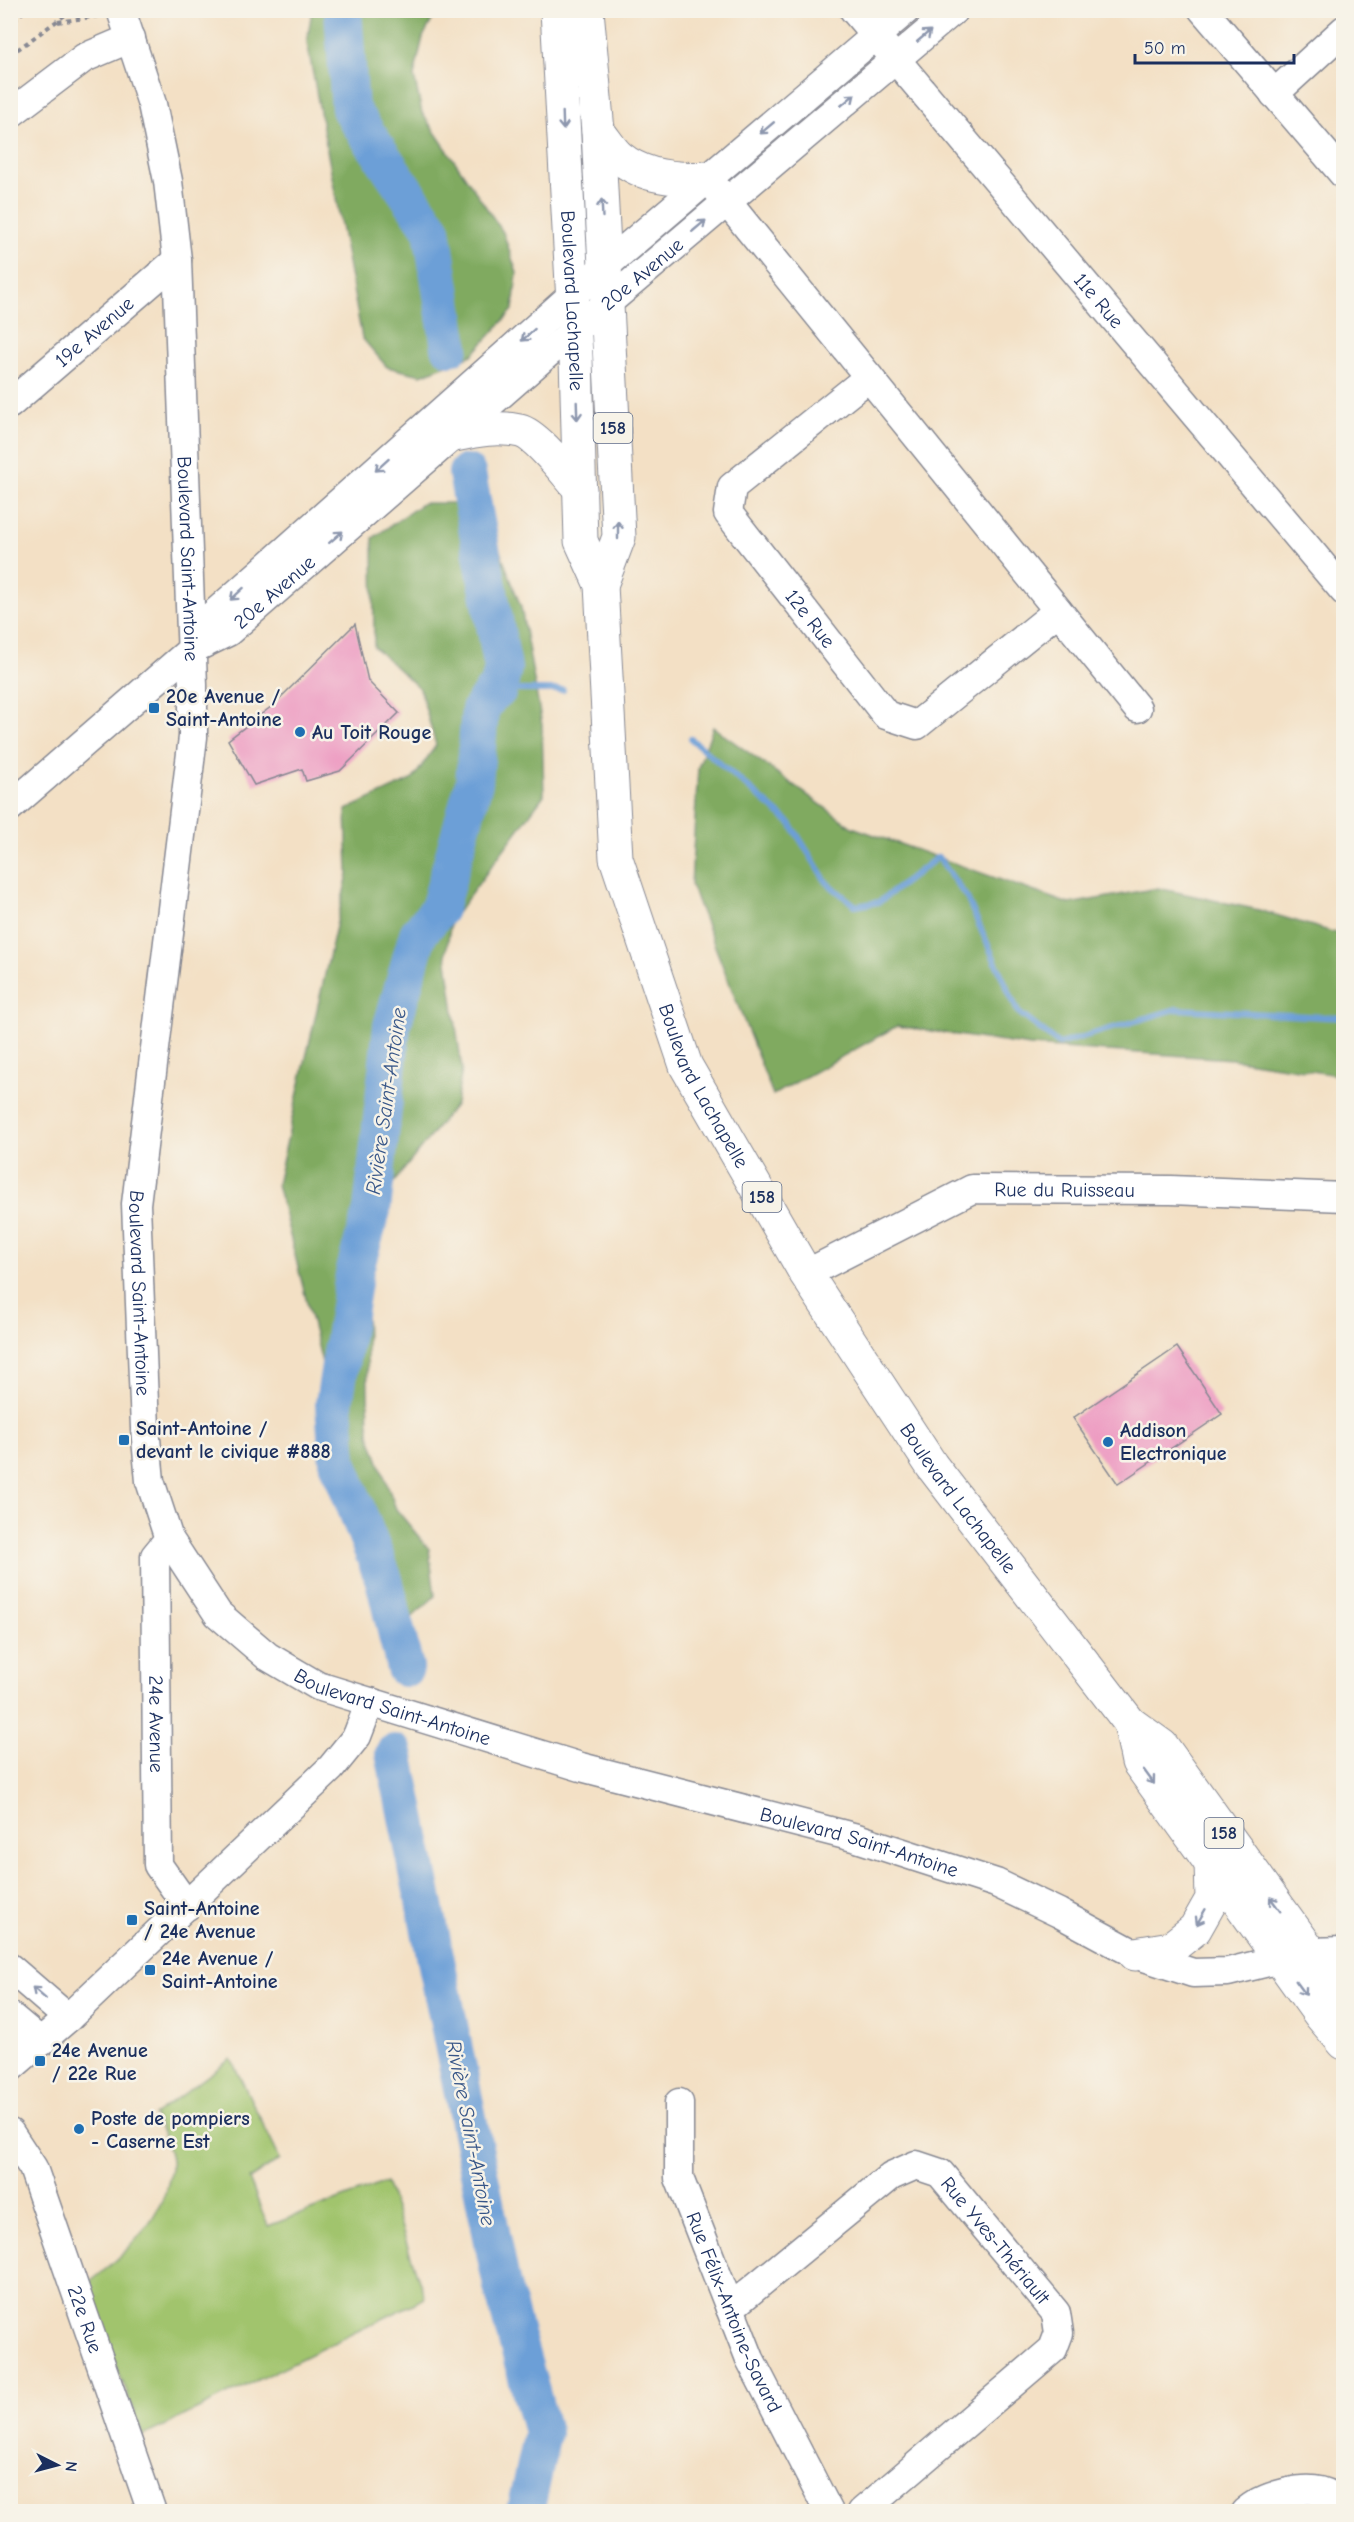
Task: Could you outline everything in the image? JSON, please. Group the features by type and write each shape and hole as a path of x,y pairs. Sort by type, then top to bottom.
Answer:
{"main road":[{"name":"Boulevard Lachapelle","path":"557,10 574,332 581,541 601,585 616,858 686,1066 806,1274 932,1466 1130,1723 1162,1746 1295,1955 1332,2007"},
{"name":"Boulevard Lachapelle","path":"587,10 598,131 619,537 601,585"},
{"path":"598,131 620,157 647,173 718,190"},
{"path":"455,435 485,428 522,431 551,455 580,489"},
{"name":"Boulevard Lachapelle","path":"1130,1723 1138,1762 1211,1862 1295,1955"},
{"path":"1135,1954 1171,1948 1195,1929 1212,1899 1211,1862"},
{"name":"158","path":"1332,2007 1344,2043"}],"street":[{"name":"11e Rue","path":"854,10 894,61 1344,591"},
{"name":"20e Avenue","path":"10,807 191,650 228,632 606,305 718,190 876,36 906,10"},
{"name":"20e Avenue","path":"191,650 214,614 604,267 718,190 894,61 954,10"},
{"path":"1203,10 1344,175"},
{"name":"Boulevard Saint-Antoine","path":"113,12 131,38 152,104 168,181 177,260 193,736 136,1204 145,1428 150,1481 169,1539 218,1614 267,1656 318,1686 580,1767 857,1838 911,1855 996,1883 1059,1913 1135,1954 1193,1973 1228,1971 1295,1955 1344,1951"},
{"path":"1274,94 1344,30"},
{"path":"10,114 84,58 131,38"},
{"path":"718,190 1137,708"},
{"name":"19e Avenue","path":"10,404 177,260"},
{"name":"12e Rue","path":"869,377 732,487 728,513 886,716 917,725 1058,611"},
{"name":"Rue du Ruisseau","path":"806,1274 972,1189 1172,1190 1344,1197"},
{"name":"24e Avenue","path":"169,1539 155,1556 158,1864 187,1906"},
{"path":"10,2068 68,2018 331,1768 357,1736 370,1702"},
{"path":"10,1968 68,2018"},
{"path":"10,2016 40,2042"},
{"name":"Rue Félix-Antoine-Savard","path":"679,2103 679,2178 750,2359 829,2511"},
{"name":"22e Rue","path":"10,2133 33,2168 152,2511"},
{"name":"Rue Yves-Thériault","path":"730,2308 891,2176 916,2165 940,2173 1056,2313 1059,2333 1053,2349 862,2511"},
{"path":"1245,2511 1254,2503 1301,2489 1330,2495 1344,2510"}],"path":[{"path":"10,55 72,10"},
{"path":"57,22 113,12"}],"green space":[{"path":"312,10 437,11 423,37 414,76 422,113 503,232 517,273 513,310 472,355 421,375 387,367 362,338 307,42"},
{"path":"423,503 482,503 521,607 542,725 544,795 451,921 446,954 462,1069 456,1104 364,1220 369,1434 396,1509 429,1549 435,1596 405,1624 355,1493 277,1184 348,874 346,810 413,779 436,745 420,689 374,647 373,538"},
{"path":"713,727 852,827 1069,904 1158,888 1259,910 1343,935 1343,1076 1232,1059 1030,1046 897,1026 773,1095 691,885 698,768"},
{"path":"231,2059 280,2159 249,2179 268,2226 386,2182 425,2298 143,2436 86,2285 128,2249 152,2219 161,2203 167,2186 171,2162 168,2148 154,2115"}],"building":[{"path":"355,624 368,681 399,713 340,771 306,781 302,769 254,785 228,740 272,706"},
{"path":"1177,1347 1222,1414 1118,1484 1073,1418"}],"waterway":[{"name":"Rivière Saint-Antoine","path":"343,10 350,109 432,230 450,347"},
{"name":"Rivière Saint-Antoine","path":"405,1668 384,1580 338,1462 334,1404 355,1269 372,1210 392,1026 418,934 439,909 474,783 480,710 491,694 498,690 503,668 467,473"},
{"path":"498,690 563,690"},
{"path":"691,739 790,823 827,883 856,906 879,902 938,857 967,898 1018,1012 1059,1044 1176,1009 1344,1018"},
{"name":"Rivière Saint-Antoine","path":"394,1753 502,2286 542,2432 525,2512"}],"railway":[{"path":"10,22 25,10"}],"place":[{"name":"20e Avenue / Saint-Antoine","path":"154,708"},
{"name":"Au Toit Rouge","path":"300,732"},
{"name":"Saint-Antoine / devant le civique #888","path":"124,1440"},
{"name":"Addison Electronique","path":"1108,1442"},
{"name":"Saint-Antoine / 24e Avenue","path":"132,1920"},
{"name":"24e Avenue / Saint-Antoine","path":"150,1970"},
{"name":"24e Avenue / 22e Rue","path":"40,2061"},
{"name":"Poste de pompiers - Caserne Est","path":"79,2129"}]}
